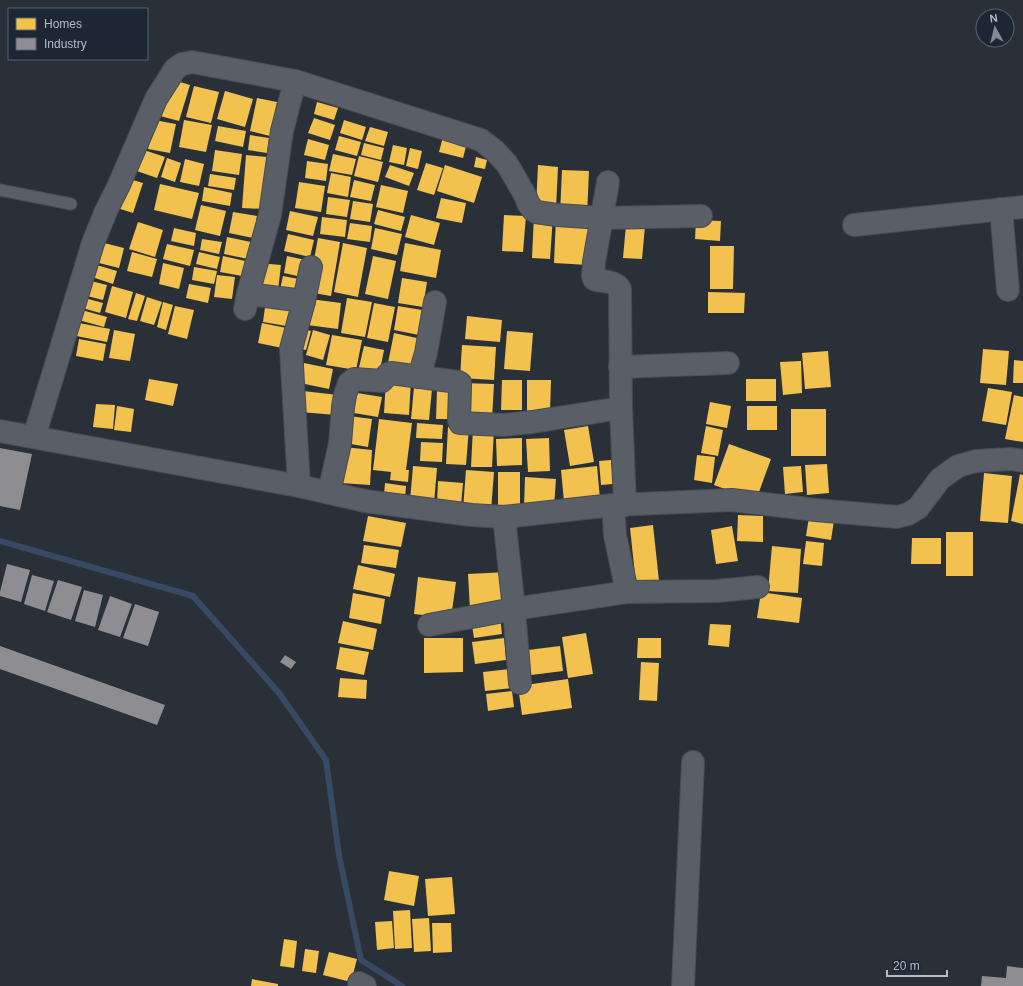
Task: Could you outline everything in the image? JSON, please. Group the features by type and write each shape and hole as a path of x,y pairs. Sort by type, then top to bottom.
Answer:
{"street":[{"path":"34,437 93,243 156,99 175,69 182,64 192,62 295,81 481,140 495,151 507,164 528,203 536,212 557,216 602,218 701,216"},
{"path":"295,81 282,131 270,215 247,302 304,301"},
{"path":"608,182 594,262 593,276 596,280 618,285 620,289 621,408 619,505 615,535 627,592"},
{"path":"854,225 1023,207"},
{"path":"1001,209 1008,290"},
{"path":"299,486 291,349 304,301 311,267"},
{"path":"419,377 426,353 435,302"},
{"path":"620,367 728,363"},
{"path":"329,493 340,443 345,395 349,383 354,379 382,382 388,374 391,373 451,380 460,383 460,423 503,425 621,408"},
{"path":"0,431 299,486 365,501 504,517 619,505 732,500 816,510 897,517 908,514 918,508 940,479 958,466 976,461 1011,458 1023,461"},
{"path":"504,517 520,683"},
{"path":"428,625 514,609 627,592 717,590 758,587"},
{"path":"683,986 693,762"}],"lane":[{"path":"0,190 71,204"}],"building: Homes":[{"path":"170,79 190,85 179,121 160,116"},
{"path":"194,86 219,92 211,123 186,117"},
{"path":"225,91 253,99 245,127 217,119"},
{"path":"257,98 277,102 270,136 250,131"},
{"path":"317,102 338,108 334,120 314,114"},
{"path":"314,118 335,125 330,140 308,133"},
{"path":"154,120 176,124 170,153 148,149"},
{"path":"184,120 212,125 206,152 179,147"},
{"path":"344,120 366,127 362,140 340,133"},
{"path":"218,126 246,131 243,147 215,141"},
{"path":"370,127 388,132 384,146 365,141"},
{"path":"444,133 468,139 463,158 439,152"},
{"path":"250,135 269,138 267,153 248,150"},
{"path":"339,136 361,142 357,156 335,150"},
{"path":"308,139 329,145 325,160 304,155"},
{"path":"364,143 384,148 381,160 361,155"},
{"path":"393,145 407,148 404,165 389,162"},
{"path":"138,148 165,157 157,178 131,169"},
{"path":"410,148 422,151 418,169 406,166"},
{"path":"215,150 242,154 239,175 212,171"},
{"path":"333,154 356,159 352,175 329,171"},
{"path":"246,155 267,157 263,209 242,208"},
{"path":"359,156 383,162 378,182 354,176"},
{"path":"476,157 487,160 485,169 474,167"},
{"path":"167,158 181,163 175,182 161,177"},
{"path":"185,159 204,164 199,186 180,182"},
{"path":"307,161 328,164 326,181 305,178"},
{"path":"426,163 443,168 434,195 417,190"},
{"path":"390,165 414,173 409,186 385,177"},
{"path":"445,165 482,177 474,203 437,191"},
{"path":"538,165 558,167 556,209 536,208"},
{"path":"562,170 589,171 587,215 560,214"},
{"path":"331,173 351,177 348,197 327,193"},
{"path":"210,174 236,178 234,190 208,186"},
{"path":"126,178 143,183 133,213 117,208"},
{"path":"354,180 375,185 371,201 350,197"},
{"path":"299,182 325,186 321,212 295,208"},
{"path":"160,184 199,193 192,219 154,210"},
{"path":"381,185 408,191 403,213 376,207"},
{"path":"204,187 232,193 230,206 202,201"},
{"path":"328,197 350,200 347,217 326,214"},
{"path":"441,198 466,203 462,223 436,218"},
{"path":"353,201 373,204 370,222 350,219"},
{"path":"201,205 226,211 220,236 195,230"},
{"path":"378,210 405,217 401,231 374,224"},
{"path":"290,211 318,217 313,236 286,230"},
{"path":"233,212 257,216 253,238 229,233"},
{"path":"411,215 440,223 434,245 405,237"},
{"path":"504,215 526,216 523,252 502,251"},
{"path":"534,215 553,216 550,259 532,258"},
{"path":"322,217 347,220 345,237 320,234"},
{"path":"556,218 590,220 588,265 554,263"},
{"path":"696,220 721,221 720,241 695,239"},
{"path":"138,222 163,230 155,257 129,249"},
{"path":"350,223 372,226 370,242 347,239"},
{"path":"626,225 645,226 642,259 623,258"},
{"path":"174,228 196,233 194,246 171,241"},
{"path":"375,228 402,234 397,255 371,249"},
{"path":"288,234 314,240 310,257 284,251"},
{"path":"227,237 251,242 248,259 224,254"},
{"path":"318,238 340,242 331,296 308,292"},
{"path":"202,239 222,242 219,254 200,250"},
{"path":"100,242 124,248 119,268 95,262"},
{"path":"343,243 367,248 358,297 334,292"},
{"path":"405,243 441,250 436,278 400,271"},
{"path":"167,244 194,250 190,266 163,259"},
{"path":"710,246 734,246 733,289 710,289"},
{"path":"132,252 157,259 152,277 127,271"},
{"path":"199,252 220,257 217,269 196,264"},
{"path":"223,256 245,261 242,276 220,272"},
{"path":"287,256 310,261 306,278 284,273"},
{"path":"373,256 396,261 388,299 365,294"},
{"path":"163,263 184,268 179,289 159,284"},
{"path":"259,263 281,265 278,290 257,288"},
{"path":"93,264 117,271 113,284 89,276"},
{"path":"194,267 217,271 214,284 192,280"},
{"path":"217,275 235,277 232,299 214,297"},
{"path":"283,276 304,280 301,298 279,294"},
{"path":"402,278 427,282 423,307 398,303"},
{"path":"87,280 107,285 103,300 83,295"},
{"path":"189,284 211,288 208,303 186,298"},
{"path":"112,286 133,292 126,318 105,312"},
{"path":"708,292 745,293 744,313 708,313"},
{"path":"136,293 145,296 137,321 128,319"},
{"path":"81,297 103,303 100,313 79,307"},
{"path":"147,297 162,302 154,325 140,321"},
{"path":"347,298 372,302 365,337 341,333"},
{"path":"310,299 341,303 338,329 307,325"},
{"path":"266,300 296,305 292,327 263,322"},
{"path":"163,302 173,305 166,330 157,327"},
{"path":"374,303 395,307 388,342 367,338"},
{"path":"175,306 194,310 187,339 168,334"},
{"path":"398,306 428,311 424,336 394,330"},
{"path":"78,309 107,317 104,327 75,319"},
{"path":"467,316 502,320 500,342 465,339"},
{"path":"74,322 110,329 107,342 71,335"},
{"path":"262,323 291,329 287,349 258,343"},
{"path":"300,328 311,331 306,350 295,348"},
{"path":"114,330 135,334 130,361 109,358"},
{"path":"313,330 330,335 323,360 306,355"},
{"path":"507,331 533,333 530,371 504,369"},
{"path":"394,333 426,340 419,370 388,363"},
{"path":"332,335 362,340 356,370 326,365"},
{"path":"79,339 106,344 103,361 76,356"},
{"path":"462,345 496,347 494,380 460,378"},
{"path":"364,346 384,350 378,380 357,376"},
{"path":"983,349 1009,351 1006,385 980,383"},
{"path":"828,351 831,387 805,389 802,353"},
{"path":"1014,360 1023,361 1023,383 1013,383"},
{"path":"801,361 802,393 783,395 780,362"},
{"path":"304,363 333,369 329,389 300,383"},
{"path":"149,379 178,384 173,406 145,400"},
{"path":"386,379 411,380 409,415 384,413"},
{"path":"746,379 776,379 776,401 746,401"},
{"path":"502,380 522,380 522,410 501,410"},
{"path":"527,380 551,380 550,412 527,411"},
{"path":"462,383 494,384 492,419 460,417"},
{"path":"414,387 432,389 429,420 411,419"},
{"path":"988,388 1012,392 1006,425 982,421"},
{"path":"437,389 459,389 458,419 436,419"},
{"path":"303,391 338,395 336,415 300,412"},
{"path":"351,392 382,397 378,417 348,412"},
{"path":"1014,395 1023,397 1023,442 1005,439"},
{"path":"710,402 731,406 727,428 706,424"},
{"path":"96,404 115,405 113,429 93,427"},
{"path":"117,406 134,409 131,432 114,430"},
{"path":"747,406 777,406 777,430 747,430"},
{"path":"791,409 826,409 826,456 791,456"},
{"path":"349,416 372,419 368,447 345,443"},
{"path":"379,419 412,423 406,470 409,470 408,482 390,480 391,472 373,470"},
{"path":"417,423 443,425 442,439 416,438"},
{"path":"588,426 594,462 570,466 564,430"},
{"path":"706,426 723,430 718,456 701,453"},
{"path":"448,427 469,428 466,465 446,464"},
{"path":"473,428 494,429 492,467 471,467"},
{"path":"522,438 522,465 497,466 496,439"},
{"path":"549,438 550,471 528,472 526,439"},
{"path":"421,442 443,443 442,462 420,461"},
{"path":"729,444 771,459 756,500 714,485"},
{"path":"344,447 372,450 370,485 341,483"},
{"path":"697,455 715,457 712,483 694,480"},
{"path":"611,460 613,484 601,485 599,461"},
{"path":"827,464 829,493 807,495 805,465"},
{"path":"413,466 437,468 434,503 410,501"},
{"path":"597,466 600,499 564,502 561,470"},
{"path":"801,466 803,492 785,494 783,467"},
{"path":"466,470 494,472 491,511 463,509"},
{"path":"498,472 520,472 520,511 498,511"},
{"path":"984,473 1012,476 1008,523 980,521"},
{"path":"1020,474 1023,475 1023,524 1011,521"},
{"path":"525,477 556,479 554,507 524,506"},
{"path":"438,481 463,483 461,505 437,504"},
{"path":"385,483 406,486 405,498 384,495"},
{"path":"810,511 835,514 831,540 806,536"},
{"path":"738,515 763,516 763,542 737,541"},
{"path":"368,516 406,523 401,547 363,541"},
{"path":"653,525 659,581 636,584 630,528"},
{"path":"732,526 738,561 716,564 711,530"},
{"path":"946,532 973,532 973,576 946,576"},
{"path":"912,538 941,538 941,564 911,564"},
{"path":"806,541 824,543 822,566 803,564"},
{"path":"364,545 399,550 396,568 361,563"},
{"path":"772,546 801,549 798,593 768,591"},
{"path":"358,565 395,574 390,597 353,589"},
{"path":"508,572 511,607 470,610 468,574"},
{"path":"418,577 456,582 451,618 414,614"},
{"path":"761,592 802,598 799,623 757,618"},
{"path":"353,593 385,599 381,624 349,618"},
{"path":"500,616 502,634 474,638 471,619"},
{"path":"343,621 377,629 373,650 338,643"},
{"path":"710,624 731,625 729,647 708,645"},
{"path":"586,633 593,674 568,678 562,637"},
{"path":"424,638 463,638 463,672 424,673"},
{"path":"504,638 506,660 475,664 472,642"},
{"path":"638,638 661,638 661,658 637,658"},
{"path":"560,646 563,671 531,675 528,650"},
{"path":"340,647 369,652 364,675 336,669"},
{"path":"641,662 659,663 657,701 639,700"},
{"path":"510,669 512,688 485,691 483,672"},
{"path":"340,678 367,680 366,699 338,697"},
{"path":"568,679 572,708 522,715 518,686"},
{"path":"512,691 514,707 488,711 486,694"},
{"path":"389,871 419,876 414,906 384,900"},
{"path":"452,877 455,914 428,916 425,879"},
{"path":"410,910 412,948 395,949 393,911"},
{"path":"429,918 431,951 414,952 412,919"},
{"path":"392,921 394,948 377,950 375,922"},
{"path":"432,923 451,923 452,952 433,953"},
{"path":"284,939 297,941 294,968 280,966"},
{"path":"305,949 319,951 316,973 302,971"},
{"path":"329,952 357,959 351,982 323,975"},
{"path":"252,979 278,984 278,986 251,986"}],"building: Industry":[{"path":"0,448 32,454 20,510 0,506"},
{"path":"7,564 30,570 21,602 0,596"},
{"path":"32,575 54,581 45,611 24,604"},
{"path":"58,580 82,587 71,620 47,612"},
{"path":"84,590 103,595 95,627 75,621"},
{"path":"110,596 132,604 120,637 98,630"},
{"path":"135,604 159,612 148,646 123,638"},
{"path":"0,646 165,705 157,725 0,669"},
{"path":"285,655 296,662 291,669 280,662"},
{"path":"1007,966 1023,968 1023,986 981,986 982,976 1006,978"}],"waterway":[{"path":"0,541 193,596 279,693 326,760 339,855 361,960 402,986"}]}
